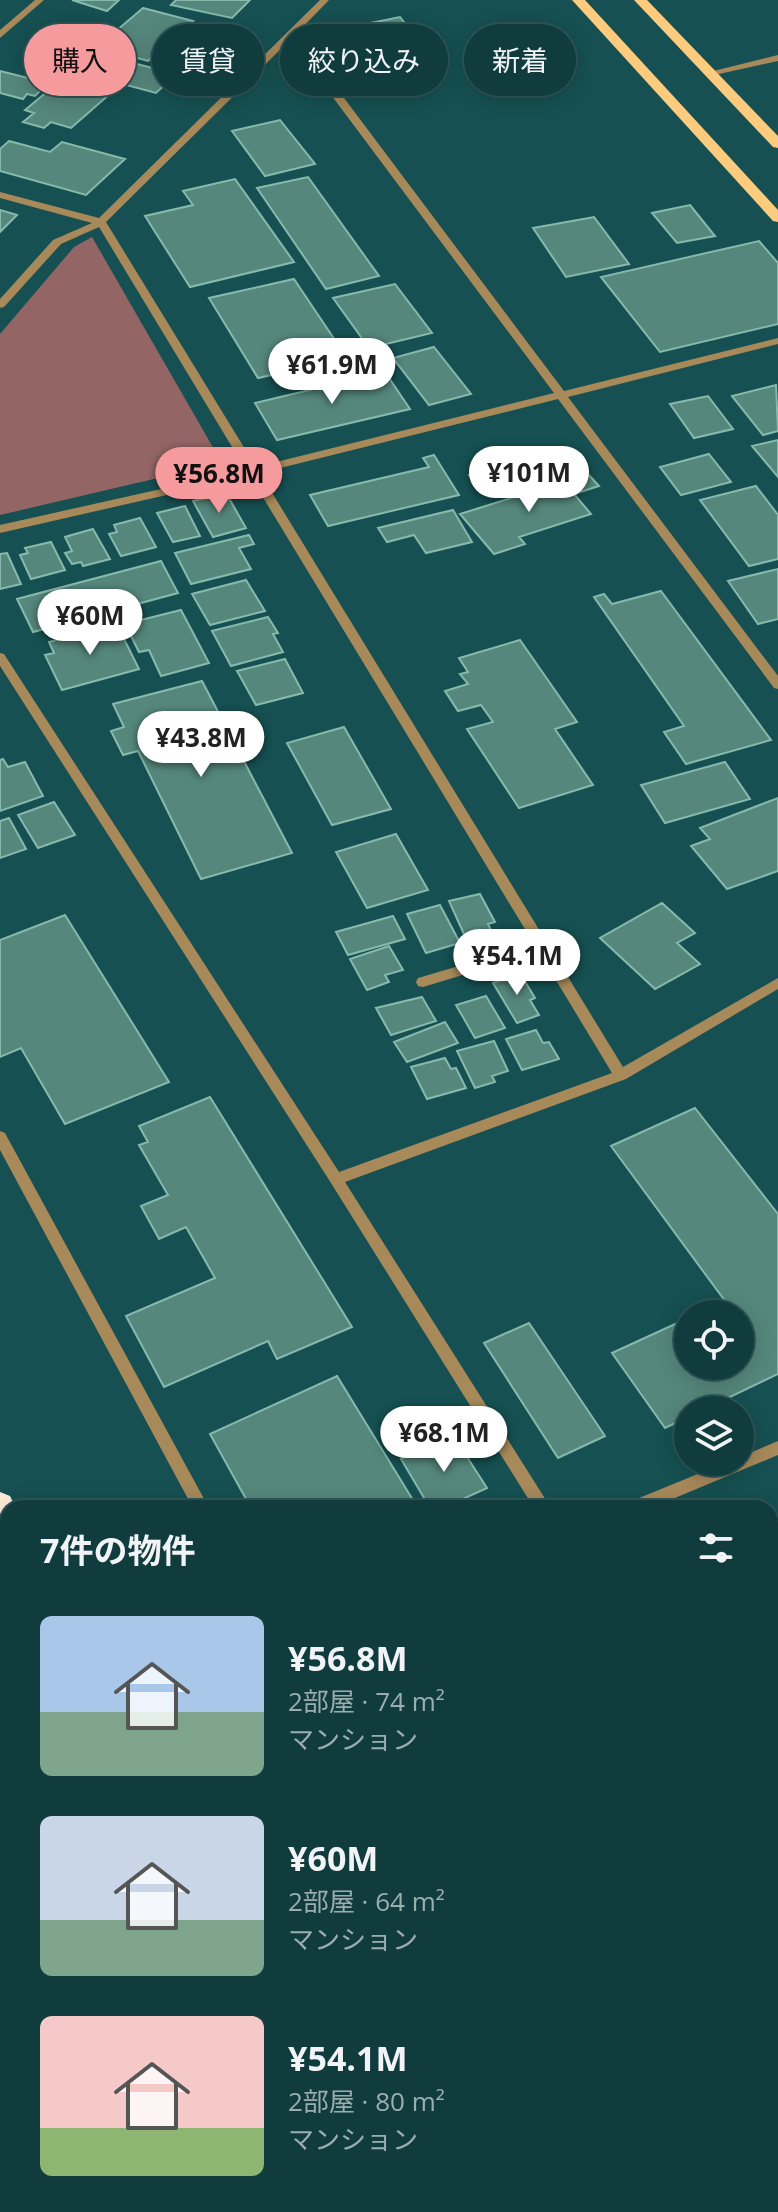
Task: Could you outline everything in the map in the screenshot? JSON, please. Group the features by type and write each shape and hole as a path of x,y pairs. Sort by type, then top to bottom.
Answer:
{"main road":[{"path":"578,0 778,218"},
{"path":"640,0 778,144"}],"street":[{"path":"0,35 40,0"},
{"path":"300,24 325,0"},
{"path":"0,305 57,242 101,222 280,43"},
{"path":"710,73 778,58"},
{"path":"338,96 778,685"},
{"path":"0,195 101,222 621,1075"},
{"path":"0,529 251,472 778,341"},
{"path":"0,657 336,1179 538,1500"},
{"path":"423,982 542,946"},
{"path":"336,1179 621,1075 778,983"},
{"path":"0,1137 197,1500"},
{"path":"652,1500 778,1448"}],"shaded area":[{"path":"92,237 222,463 0,515 0,334 74,247"}],"building":[{"path":"72,0 119,0 107,11"},
{"path":"176,0 250,0 232,18 171,5"},
{"path":"143,8 193,21 190,24 152,24 152,57 148,61 136,58 136,24 124,24"},
{"path":"400,17 405,24 366,24"},
{"path":"136,64 152,68 152,92 136,88"},
{"path":"0,71 24,77 23,99 0,93"},
{"path":"42,96 108,96 71,128 51,122 44,128 23,122 34,113 25,110"},
{"path":"280,120 315,164 265,176 232,131"},
{"path":"9,141 50,152 62,142 125,159 86,195 0,171 0,149"},
{"path":"308,177 379,276 326,289 257,188"},
{"path":"235,179 294,262 190,287 145,216 193,205 183,191"},
{"path":"690,205 715,236 677,243 652,213"},
{"path":"0,210 17,215 0,232"},
{"path":"594,217 629,264 566,277 533,228"},
{"path":"759,241 778,263 778,324 660,352 601,277"},
{"path":"294,279 347,358 258,378 209,298"},
{"path":"395,284 432,333 369,348 333,298"},
{"path":"434,347 471,394 429,405 393,358"},
{"path":"385,372 410,409 277,440 255,403"},
{"path":"776,385 778,431 763,435 732,396"},
{"path":"708,396 733,429 694,438 670,404"},
{"path":"778,440 778,477 752,446"},
{"path":"521,452 539,478 480,492 469,475 499,468 493,459"},
{"path":"709,454 731,482 681,495 660,467"},
{"path":"434,455 459,495 328,526 310,495 429,467 423,458"},
{"path":"588,474 599,486 574,494 591,514 519,537 525,544 494,554 460,514"},
{"path":"756,486 778,515 778,559 749,566 700,500"},
{"path":"226,493 246,528 213,537 193,501"},
{"path":"185,506 200,536 173,542 157,513"},
{"path":"453,510 472,542 426,553 414,535 387,542 378,528"},
{"path":"140,518 156,547 121,556 109,534 117,532 114,525"},
{"path":"93,529 110,559 83,566 81,562 72,564 65,553 72,551 65,537"},
{"path":"249,535 254,544 239,548 251,569 191,584 175,553"},
{"path":"51,542 65,570 31,579 20,555 28,553 25,548"},
{"path":"7,553 21,584 0,589 0,554"},
{"path":"161,561 178,593 33,632 17,599"},
{"path":"778,569 778,619 758,624 728,581"},
{"path":"246,580 265,611 210,625 192,594"},
{"path":"661,591 771,740 686,764 664,732 684,726 594,597 604,594 612,604"},
{"path":"181,610 209,663 161,676 149,650 139,652 125,624"},
{"path":"268,617 278,633 273,634 283,652 231,666 212,631"},
{"path":"117,625 139,669 62,690 45,655 54,653 49,642"},
{"path":"520,640 577,722 555,729 593,785 519,808 467,729 493,722 481,705 458,711 445,691 468,684 460,674 468,672 459,658"},
{"path":"285,659 303,693 256,705 237,671"},
{"path":"202,681 292,853 201,879 138,751 123,755 111,731 124,727 113,704"},
{"path":"344,727 391,809 332,825 287,743"},
{"path":"3,759 8,767 25,762 43,796 0,811 0,760"},
{"path":"725,762 750,799 665,823 641,785"},
{"path":"778,798 778,871 727,889 691,846 710,839 700,828"},
{"path":"54,802 75,835 38,848 18,815"},
{"path":"9,818 26,849 0,858 0,821"},
{"path":"396,834 428,890 367,908 336,852"},
{"path":"480,894 495,922 488,924 494,937 468,943 449,901"},
{"path":"662,903 695,933 677,943 700,964 655,989 600,938"},
{"path":"440,905 460,943 426,953 407,914"},
{"path":"65,915 169,1082 65,1124 21,1048 0,1057 0,940"},
{"path":"393,916 405,939 348,955 336,932"},
{"path":"389,946 403,970 385,975 389,982 367,990 350,959"},
{"path":"520,973 535,998 530,1000 539,1015 517,1023 493,983"},
{"path":"486,996 505,1028 475,1038 456,1005"},
{"path":"422,997 436,1021 391,1035 376,1008"},
{"path":"445,1022 458,1043 407,1062 394,1042"},
{"path":"536,1030 543,1043 549,1042 559,1059 522,1070 506,1039"},
{"path":"494,1041 508,1071 492,1076 495,1082 475,1088 457,1051"},
{"path":"445,1058 451,1069 456,1068 466,1088 427,1099 411,1067"},
{"path":"210,1097 352,1327 277,1359 268,1341 164,1387 126,1316 215,1278 186,1227 159,1239 141,1206 168,1195 139,1145 148,1142 139,1126"},
{"path":"695,1108 778,1214 778,1374 732,1396 674,1396 674,1424 665,1428 612,1353 674,1324 674,1380 754,1380 754,1300 724,1300 611,1146"},
{"path":"529,1323 605,1436 558,1458 484,1343"},
{"path":"337,1376 413,1500 247,1500 210,1434"},
{"path":"453,1435 487,1488 461,1500 425,1500 401,1459"}]}
